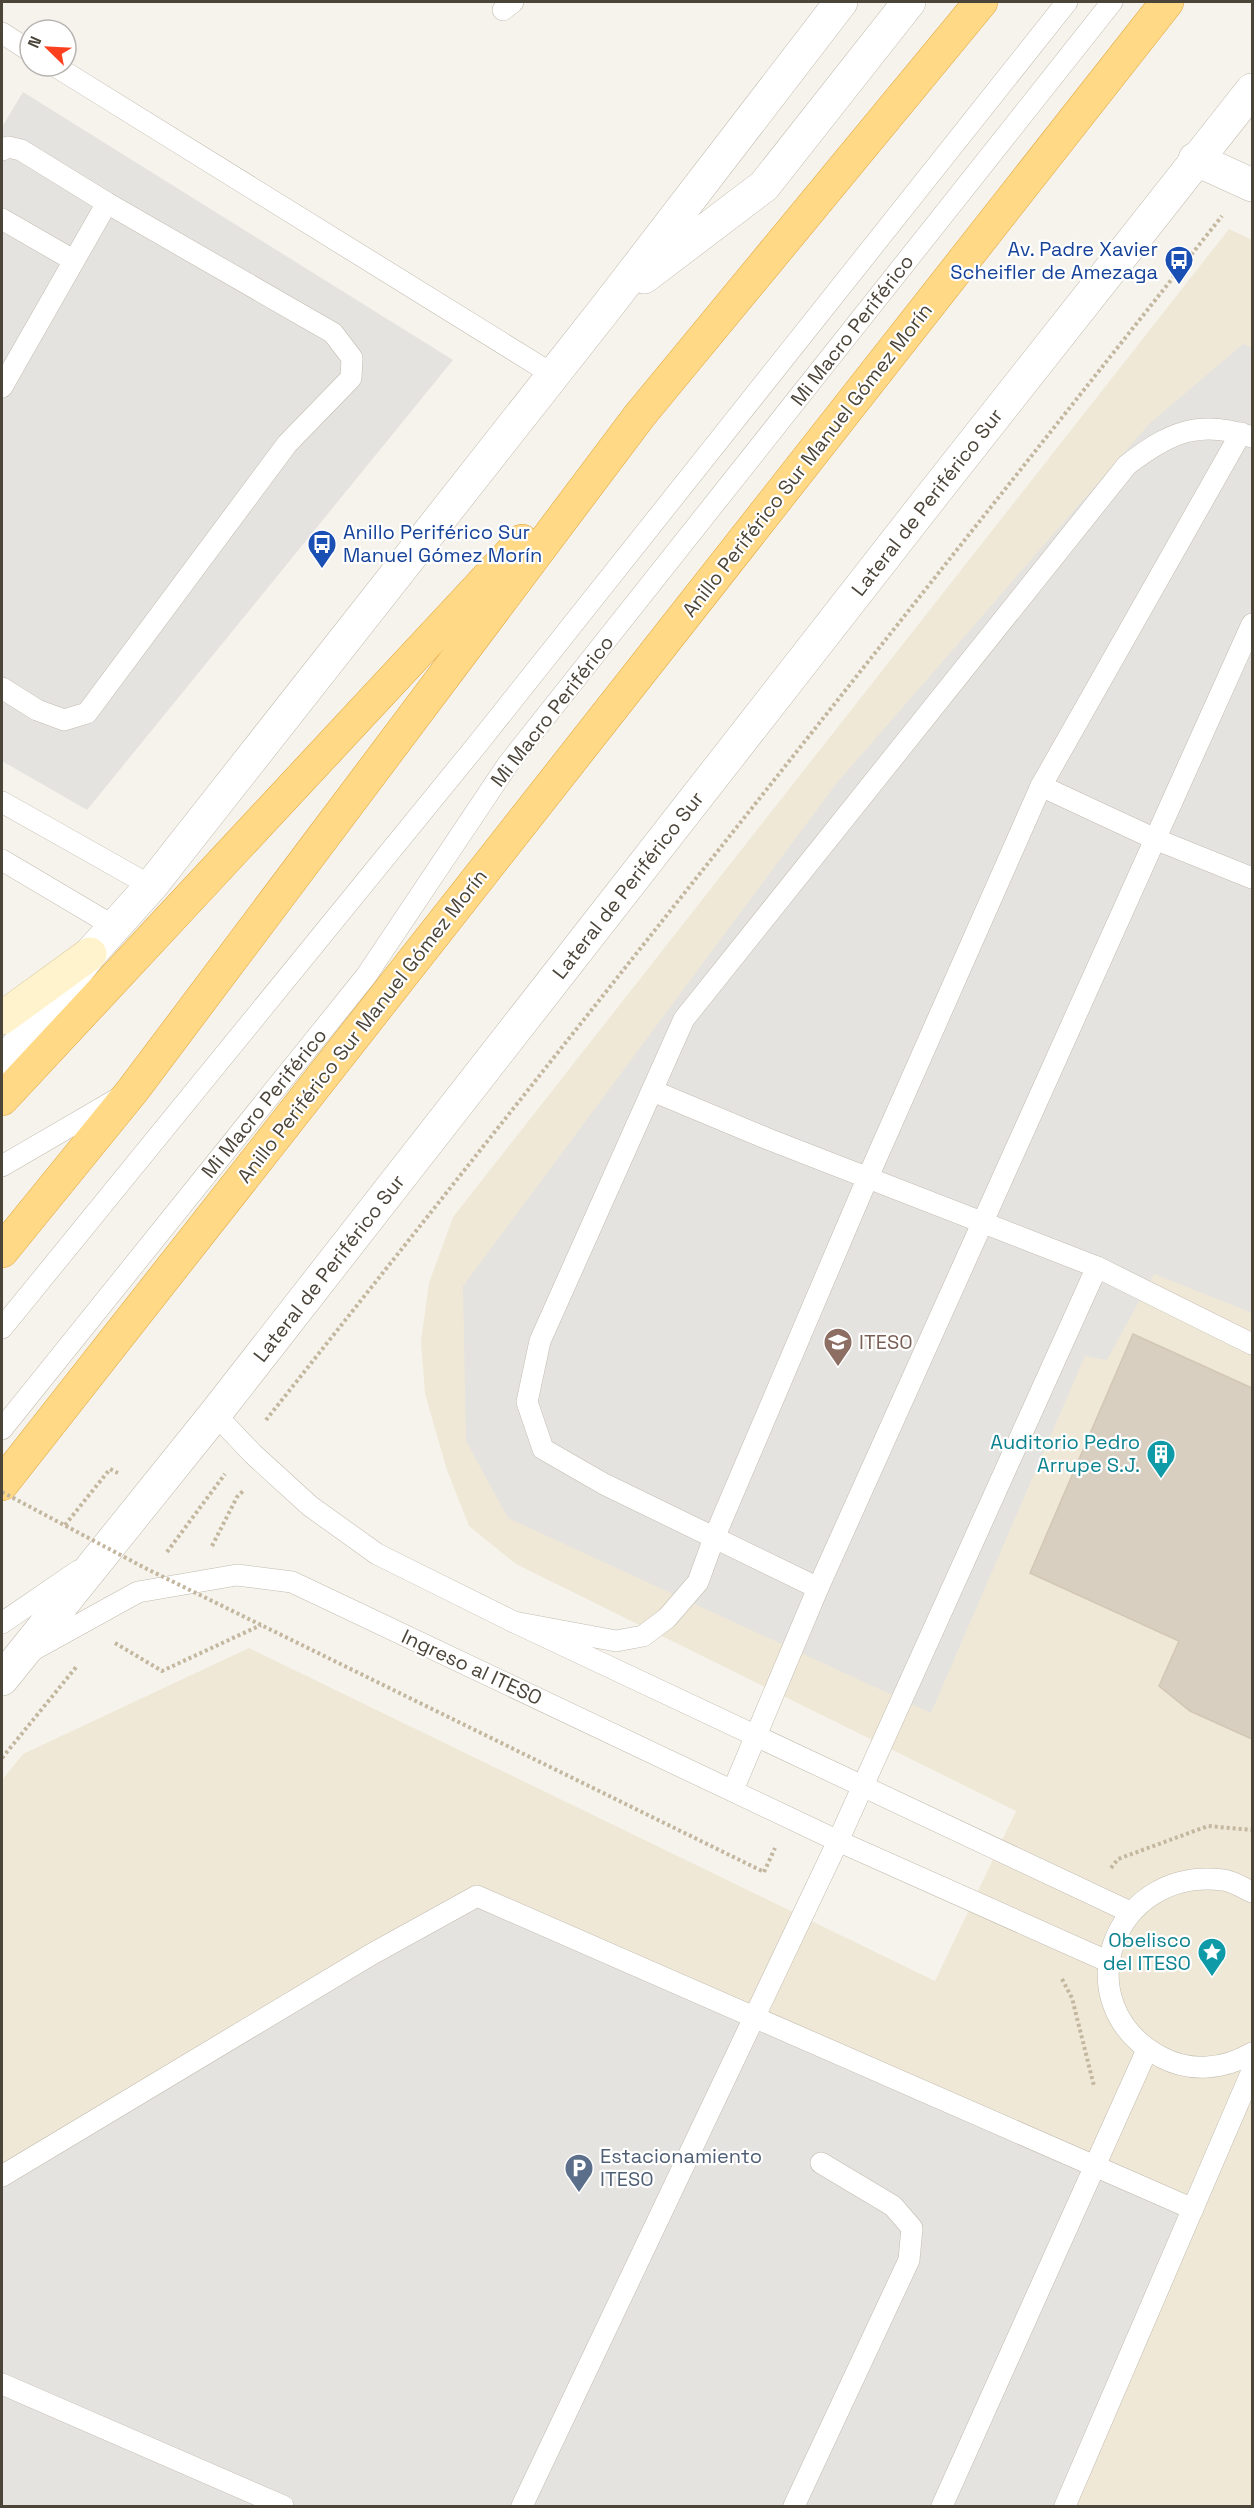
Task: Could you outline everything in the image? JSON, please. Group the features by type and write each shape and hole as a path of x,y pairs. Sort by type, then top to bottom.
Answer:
{"highway":[{"path":"2,1251 133,1090 640,415 981,2"},
{"name":"Anillo Periférico Sur Manuel Gómez Morín","path":"2,1484 1167,2"},
{"path":"2,1099 640,415"}],"main road":[{"path":"2,1018 90,954"}],"street":[{"path":"2,1066 90,954 150,886 609,304 841,2"},
{"path":"609,304 764,186 909,2"},
{"name":"Lateral de Periférico Sur","path":"9,1669 215,1414 1195,159 1252,90"},
{"path":"1195,159 1250,184"}],"lane":[{"name":"Mi Macro Periférico","path":"2,1328 487,732 1067,2"},
{"name":"Mi Macro Periférico","path":"2,1429 366,976 508,764 1112,2"},
{"path":"2,33 18,43"},
{"path":"73,78 552,374"},
{"path":"2,150 8,147 21,150 107,203 333,333 352,358 351,378 287,444 87,713 64,720 36,710 2,688"},
{"path":"2,387 107,203"},
{"path":"2,219 73,260"},
{"path":"514,1622 616,1641 642,1636 667,1618 698,1582 714,1538 868,1177 1041,786 1247,435 1202,428 1159,441 1127,465 684,1019 540,1341 527,1402 543,1449 604,1484 714,1538 818,1588"},
{"path":"733,1791 758,1736 818,1588 1252,624"},
{"path":"1041,786 1155,839 1252,878"},
{"path":"2,802 150,886"},
{"path":"2,860 115,927"},
{"path":"2,1166 133,1090"},
{"path":"653,1091 768,1139 1097,1267 1252,1344"},
{"path":"522,2506 864,1785 1097,1267"},
{"path":"215,1414 269,1469 310,1506 377,1554 514,1622 1130,1912"},
{"path":"2,1623 100,1557"},
{"name":"Ingreso al ITESO","path":"9,1669 138,1592 237,1575 292,1582 838,1840 1109,1962"},
{"path":"1252,1892 1226,1880 1191,1878 1157,1890 1130,1912 1113,1944 1109,1962 1110,1987 1116,2011 1129,2033 1148,2050 1174,2064 1205,2068 1236,2062 1252,2053"},
{"path":"2,2176 372,1954 477,1896 1193,2209"},
{"path":"942,2506 1148,2050"},
{"path":"1065,2506 1252,2072"},
{"path":"794,2506 909,2260 912,2228 893,2206 821,2163"},
{"path":"2,2384 283,2506"}],"path":[{"path":"165,1555 246,1446 1250,184"},
{"path":"65,1525 110,1469"},
{"path":"200,1581 216,1534 237,1497 269,1469"},
{"path":"2,1492 261,1625 764,1872"},
{"path":"138,1592 158,1564"},
{"path":"81,1624 162,1671 261,1625"},
{"path":"2,1758 102,1636"},
{"path":"1092,1894 1118,1859 1208,1826 1252,1830"},
{"path":"1058,1971 1072,1998 1096,2094"}],"shaded area":[{"path":"23,92 453,360 87,810 2,761 2,127"},
{"name":"ITESO","path":"1229,229 1252,240 1252,2506 2,2506 2,1780 23,1754 249,1648 935,1981 1016,1811 516,1564 469,1526 447,1470 425,1394 421,1341 429,1283 453,1217"},
{"path":"1243,344 1252,348 1252,1313 1154,1274 1107,1360 1085,1356 931,1713 508,1518 466,1441 463,1286 836,784 1149,424"},
{"name":"Estacionamiento ITESO","path":"477,1896 1193,2209 1065,2506 2,2506 2,2178"}],"building":[{"name":"Auditorio Pedro Arrupe S.J.","path":"1133,1334 1252,1388 1252,1739 1190,1711 1159,1686 1179,1641 1030,1573"}],"place":[{"name":"Av. Padre Xavier Scheifler de Amezaga","path":"1179,286"},
{"name":"Anillo Periférico Sur Manuel Gómez Morín","path":"322,570"},
{"name":"ITESO","path":"838,1368"},
{"name":"Auditorio Pedro Arrupe S.J.","path":"1161,1480"},
{"name":"Obelisco del ITESO","path":"1212,1978"},
{"name":"Estacionamiento ITESO","path":"579,2194"}]}
